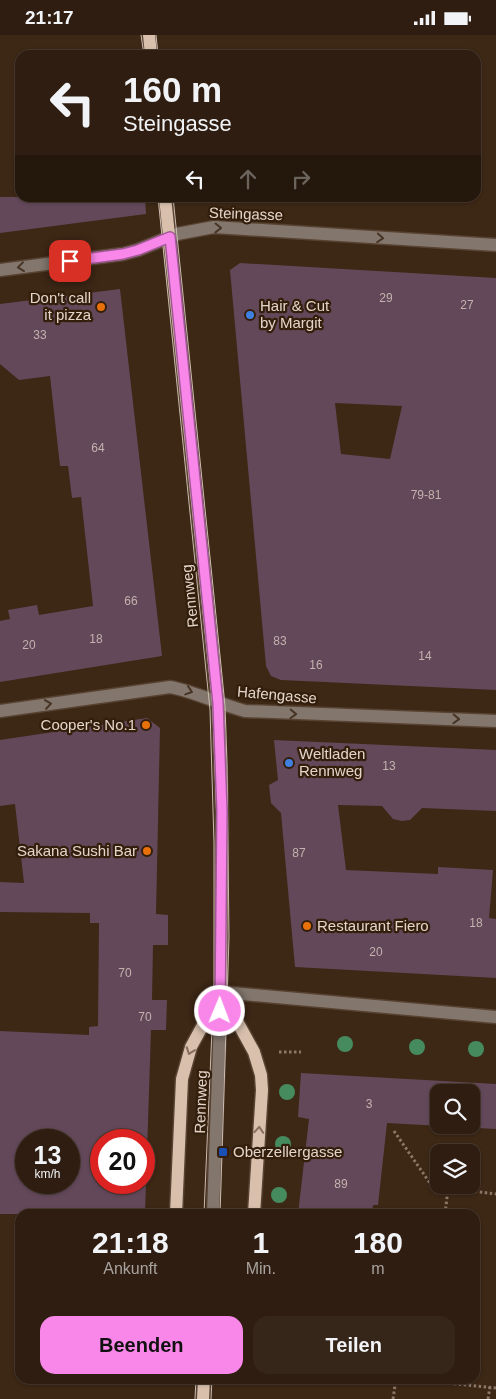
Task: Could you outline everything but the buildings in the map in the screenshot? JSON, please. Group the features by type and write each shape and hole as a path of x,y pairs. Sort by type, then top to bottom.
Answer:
{"main road":[{"path":"149,35 150,50"},
{"name":"Rennweg","path":"166,202 218,703 222,811 221,992 191,1047 182,1079 176,1209"},
{"name":"Rennweg","path":"221,992 254,1051 261,1075 262,1090 254,1209"},
{"path":"203,1399 204,1384"}],"street":[{"name":"Steingasse","path":"0,270 123,254 170,237 198,229 214,227 496,245"},
{"name":"Hafengasse","path":"0,711 170,687 189,690 218,703 245,711 496,721"},
{"path":"221,992 496,1017"},
{"name":"Rennweg","path":"212,1209 221,992"}],"path":[{"path":"394,1131 430,1183"},
{"path":"480,1192 496,1194"},
{"path":"446,1209 447,1194"},
{"path":"393,1399 395,1384"},
{"path":"462,1384 496,1388"},
{"path":"488,1399 490,1387"}],"tram line":[{"path":"141,35 143,50"},
{"path":"156,35 158,50"},
{"path":"159,202 210,710 214,843 214,983 204,1209"},
{"path":"174,202 225,706 229,937 220,1209"},
{"path":"195,1399 196,1384"},
{"path":"211,1399 212,1384"}],"place":[{"name":"Don't call it pizza","path":"101,307"},
{"name":"Hair & Cut by Margit","path":"250,315"},
{"name":"Cooper's No.1","path":"146,725"},
{"name":"Weltladen Rennweg","path":"289,763"},
{"name":"Sakana Sushi Bar","path":"147,851"},
{"name":"Restaurant Fiero","path":"307,926"},
{"name":"Oberzellergasse","path":"223,1152"}],"route":[{"path":"70,261 123,254 170,237 218,703 222,811 220,1011"}]}
